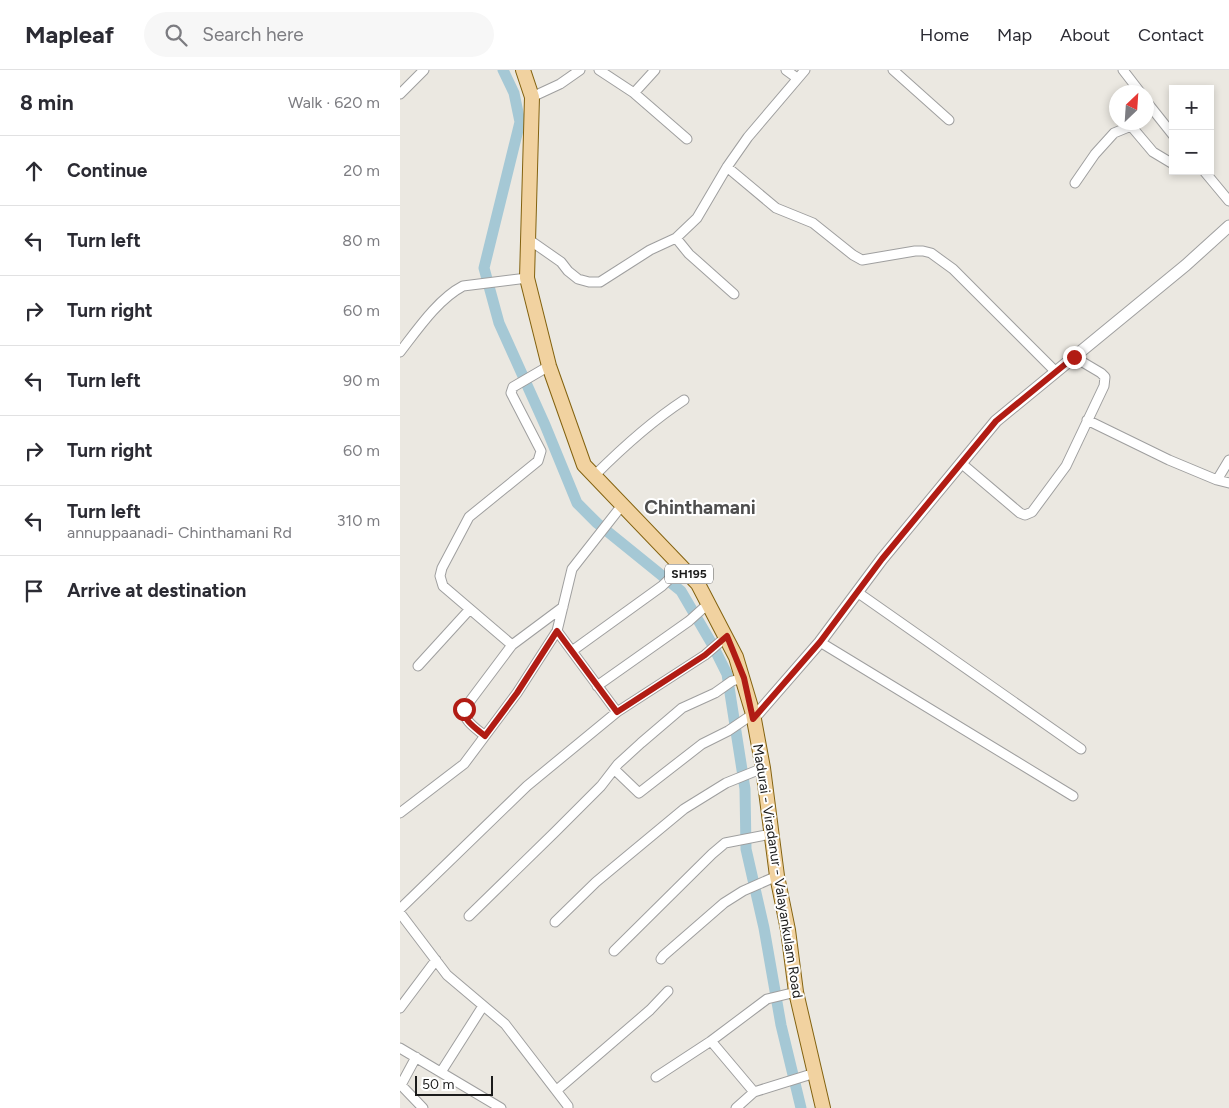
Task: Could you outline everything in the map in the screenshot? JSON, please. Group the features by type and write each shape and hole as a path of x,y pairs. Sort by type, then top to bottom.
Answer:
{"main road":[{"name":"Madurai - Viradanur - Valayankulam Road","path":"524,70 532,97 528,239 520,278 584,465 623,504 678,572 698,584 704,608 723,640 738,680 749,718 788,930 796,992 822,1108"}],"street":[{"path":"400,94 424,70"},
{"path":"532,97 560,84 580,70"},
{"path":"599,70 634,93 687,139"},
{"path":"634,93 655,70"},
{"path":"786,70 797,78"},
{"path":"528,239 561,262 578,280 600,282 650,250 676,238 697,218 726,167 748,137 805,70"},
{"path":"893,70 949,120"},
{"path":"1123,70 1135,85"},
{"path":"1154,111 1169,130"},
{"path":"1075,183 1095,154 1114,133 1131,126 1153,152 1169,162"},
{"path":"726,167 776,208 813,223 862,260 923,250 931,253 954,269 1056,372"},
{"path":"1207,175 1229,201"},
{"path":"614,769 639,793 702,744 749,718 820,642 882,559 996,421 1186,265 1229,226"},
{"path":"676,238 689,254 734,294"},
{"path":"400,352 445,298 463,286 520,278"},
{"path":"961,463 1020,513 1025,515 1032,512 1066,466 1106,381 1101,373 1074,357"},
{"path":"512,645 443,586 440,576 442,568 469,517 538,461 541,456 541,451 511,393 513,387 549,366"},
{"path":"595,475 665,413 684,400"},
{"path":"1087,420 1145,449 1217,480 1229,483"},
{"path":"1217,480 1229,460"},
{"path":"400,813 464,764 517,693 557,631 572,569 623,504"},
{"path":"572,651 662,586 678,572"},
{"path":"857,592 1081,749"},
{"path":"485,736 466,718 463,713 464,709 512,645 563,607"},
{"path":"598,686 689,621 704,608"},
{"path":"418,666 470,609"},
{"path":"557,631 617,712"},
{"path":"400,909 527,786 617,712 705,655 723,640"},
{"path":"820,642 1073,796"},
{"path":"469,916 601,786 614,769 682,708 738,680"},
{"path":"554,922 596,882 684,809 726,783 758,770"},
{"path":"614,951 725,843 771,834"},
{"path":"661,959 724,903 743,891 777,876"},
{"path":"400,914 447,975 506,1024 557,1090 568,1108"},
{"path":"400,1008 436,960"},
{"path":"557,1090 650,1010 668,991"},
{"path":"656,1078 711,1041 767,999 796,992"},
{"path":"442,1072 483,1006"},
{"path":"711,1041 754,1092"},
{"path":"400,1048 501,1108"},
{"path":"416,1057 401,1085 423,1108"},
{"path":"736,1108 754,1092 815,1073"}],"waterway":[{"path":"503,70 514,93 520,122 484,268 499,323 545,425 577,503 597,523 681,591 727,674 745,789 746,849 764,928 781,1025 801,1108"}],"district":[{"name":"Chinthamani","path":"700,507"}],"route":[{"path":"464,709 463,713 466,718 485,736 517,693 557,631 617,712 705,655 727,636 744,678 753,719 820,642 882,559 996,421 1074,357"}]}
